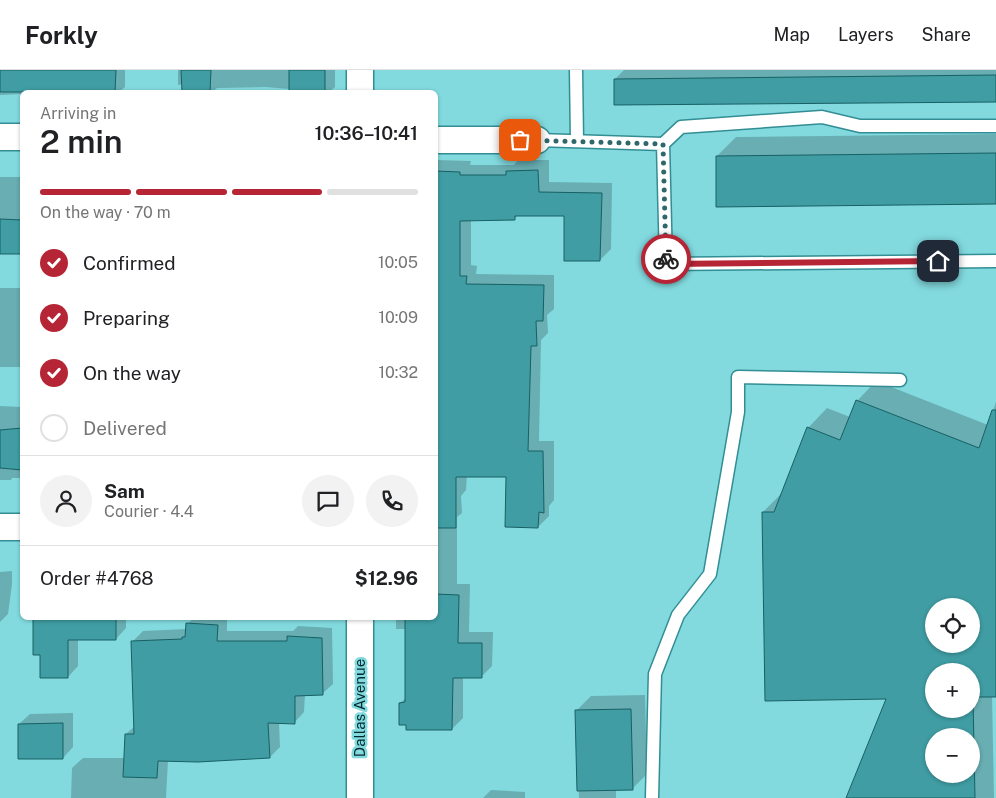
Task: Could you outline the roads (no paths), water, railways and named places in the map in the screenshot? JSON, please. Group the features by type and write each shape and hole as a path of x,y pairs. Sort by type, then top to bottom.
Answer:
{"street":[{"path":"360,70 360,90"},
{"path":"0,137 20,137"},
{"path":"438,140 537,140"},
{"path":"0,527 20,527"},
{"name":"Dallas Avenue","path":"360,620 360,798"}],"lane":[{"path":"576,70 577,141"},
{"path":"537,140 663,144 681,127 822,117 860,126 996,126"},
{"path":"663,144 666,264 996,261"},
{"path":"652,798 655,674 678,614 710,574 738,412 738,377 900,380"}]}
